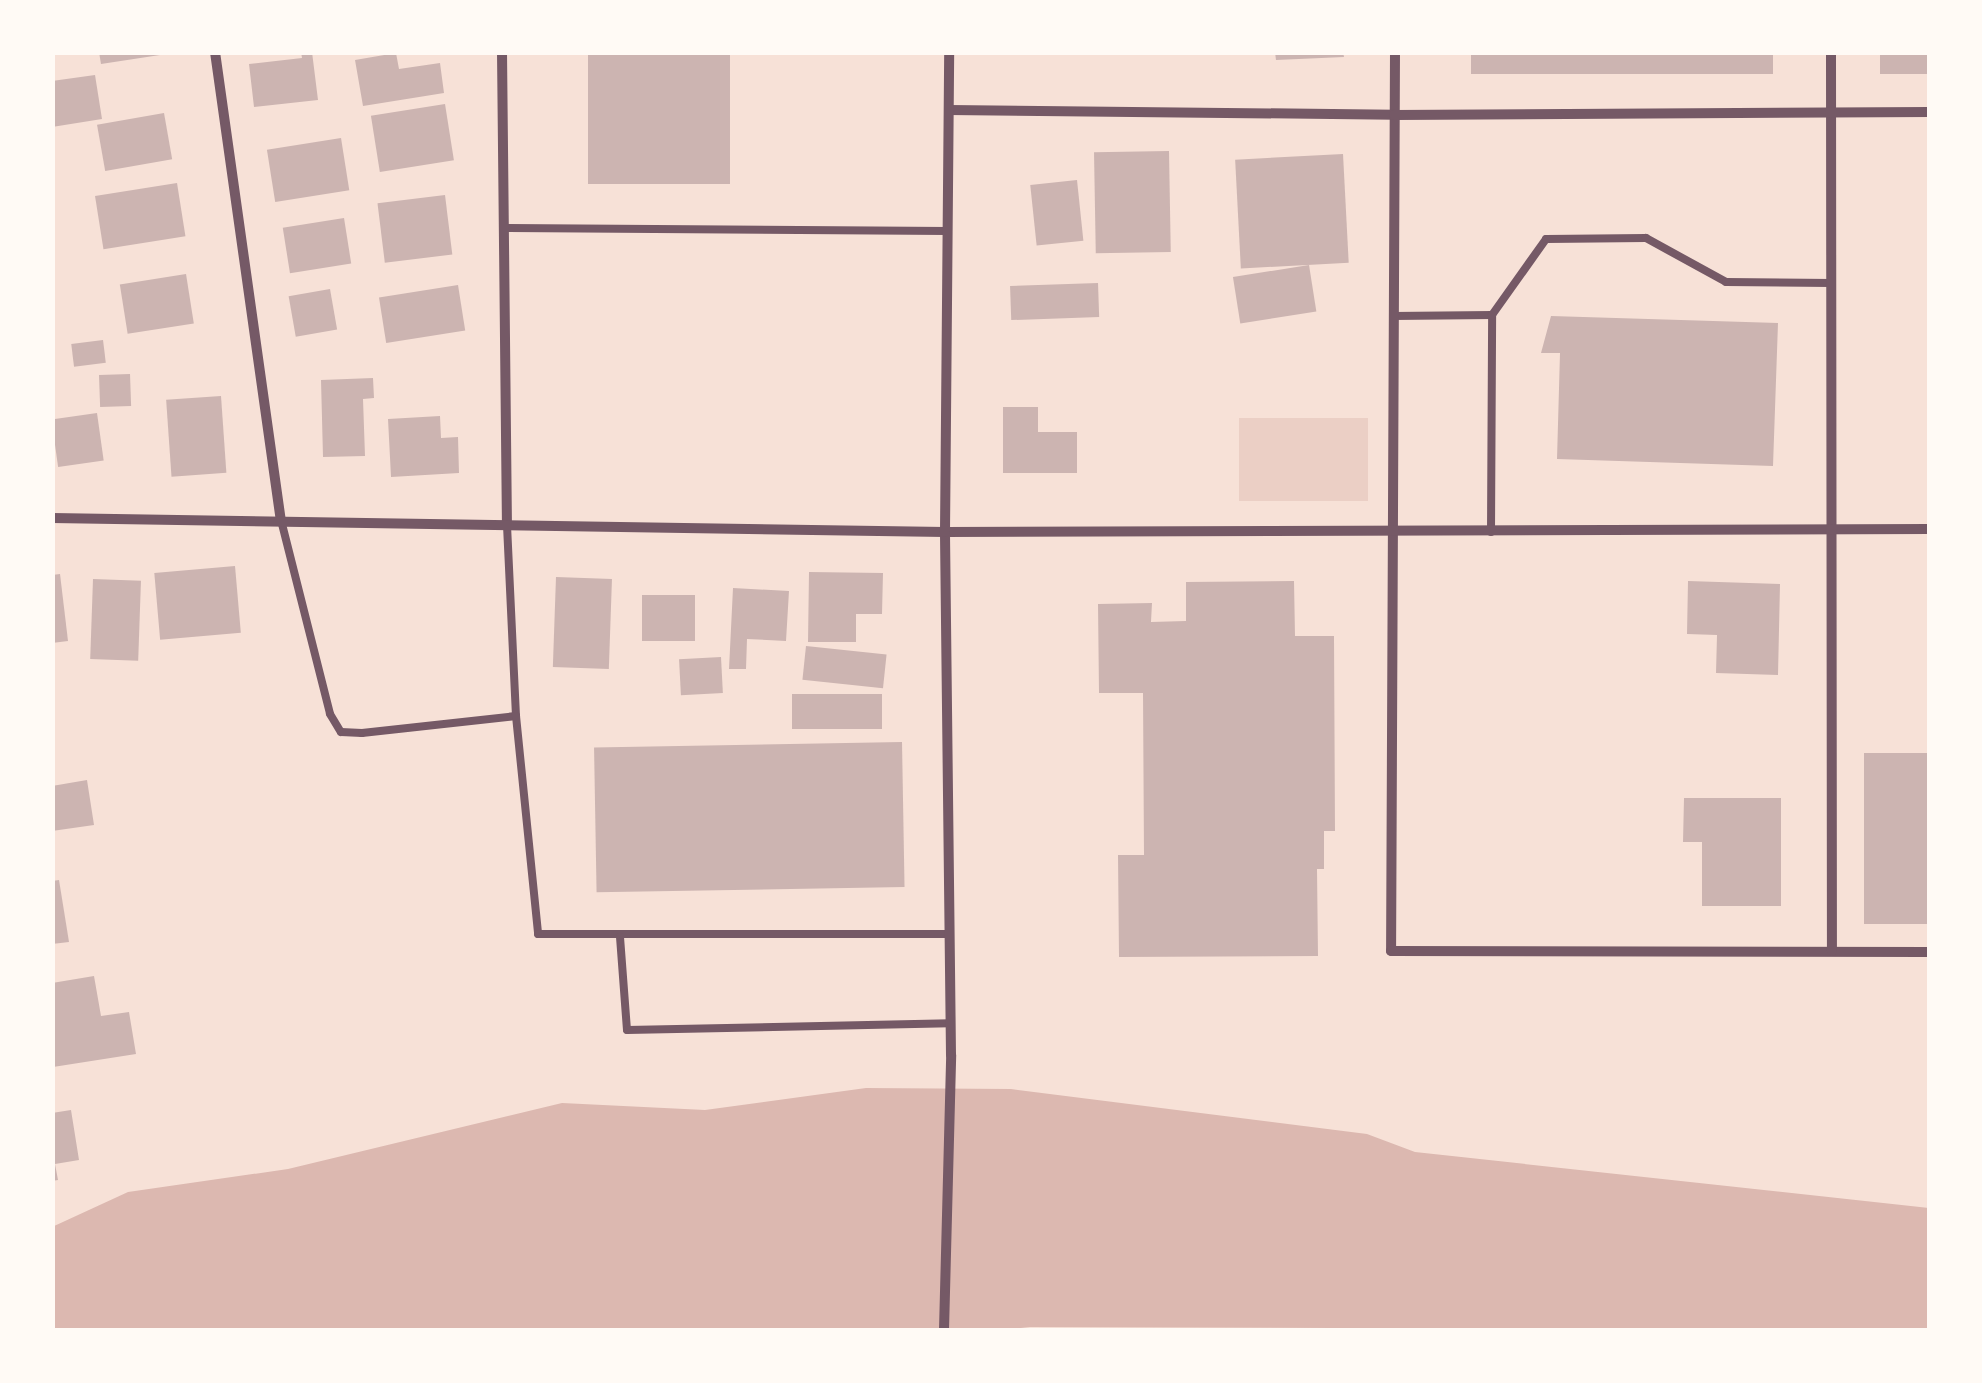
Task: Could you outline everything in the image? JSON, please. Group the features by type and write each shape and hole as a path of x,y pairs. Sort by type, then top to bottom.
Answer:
{"street":[{"path":"215,52 281,520"},
{"path":"502,52 508,522"},
{"path":"944,1330 950,1055 945,532 949,52"},
{"path":"1395,52 1391,951 1930,952"},
{"path":"1831,52 1832,950"},
{"path":"949,110 1394,116 1930,112"},
{"path":"52,518 508,522 945,532 1930,529"}],"lane":[{"path":"502,228 949,231"},
{"path":"1490,532 1492,316 1546,240 1646,238 1726,282 1831,284"},
{"path":"1394,316 1492,316"},
{"path":"281,520 330,714 341,732 516,716"},
{"path":"508,522 516,716 538,934 949,934"},
{"path":"620,936 627,1030 950,1023"}],"shaded area":[{"path":"1239,418 1368,418 1368,501 1239,501"},
{"path":"866,1088 1011,1089 1367,1134 1415,1152 1929,1208 1929,1330 53,1330 52,1227 128,1192 288,1169 562,1103 705,1110"}],"building":[{"path":"99,52 160,52 160,55 101,64"},
{"path":"301,52 312,52 318,100 254,107 249,64 302,58"},
{"path":"588,52 730,52 730,184 588,184"},
{"path":"1275,52 1343,52 1344,57 1276,60"},
{"path":"1471,52 1773,52 1773,74 1471,74"},
{"path":"1880,52 1930,52 1930,74 1880,74"},
{"path":"396,53 399,69 440,63 444,93 363,106 355,60"},
{"path":"95,75 102,119 52,127 52,81"},
{"path":"445,104 454,160 380,172 371,116"},
{"path":"164,113 172,159 105,171 97,125"},
{"path":"341,138 349,190 275,202 267,150"},
{"path":"1169,151 1171,252 1096,253 1094,152"},
{"path":"1343,154 1349,263 1241,269 1235,160"},
{"path":"1077,180 1083,241 1037,246 1030,185"},
{"path":"177,183 185,236 103,249 95,196"},
{"path":"445,195 452,255 385,263 378,203"},
{"path":"344,218 351,263 290,273 283,228"},
{"path":"1309,265 1316,311 1240,323 1233,277"},
{"path":"186,274 194,323 128,334 120,284"},
{"path":"1098,283 1099,317 1011,320 1010,286"},
{"path":"458,285 465,330 386,343 379,298"},
{"path":"330,289 337,329 296,337 289,296"},
{"path":"1551,316 1778,323 1773,466 1557,459 1560,353 1541,353"},
{"path":"103,340 106,363 74,367 71,344"},
{"path":"130,374 131,406 100,407 99,375"},
{"path":"373,378 374,398 363,399 365,456 323,457 321,380"},
{"path":"221,396 226,473 172,477 166,400"},
{"path":"1003,407 1038,407 1038,432 1077,432 1077,473 1003,473"},
{"path":"97,413 104,461 58,467 52,419"},
{"path":"440,416 441,438 458,437 459,473 391,477 388,419"},
{"path":"235,566 241,633 160,640 154,573"},
{"path":"809,572 883,573 882,614 856,614 856,642 808,642"},
{"path":"60,574 68,641 52,643 52,575"},
{"path":"556,577 612,579 609,669 553,667"},
{"path":"93,579 141,581 138,661 90,659"},
{"path":"1294,581 1295,636 1334,636 1335,831 1324,831 1324,869 1317,869 1318,956 1119,957 1118,855 1144,855 1143,693 1099,693 1098,604 1152,603 1151,622 1186,621 1186,582"},
{"path":"1688,581 1780,584 1778,675 1716,673 1717,635 1687,634"},
{"path":"733,588 789,591 786,641 747,639 746,669 729,669"},
{"path":"642,595 695,595 695,641 642,641"},
{"path":"806,646 887,654 883,688 802,680"},
{"path":"721,657 723,693 681,695 679,659"},
{"path":"792,694 882,694 882,729 792,729"},
{"path":"902,742 905,887 597,892 594,747"},
{"path":"1864,753 1930,753 1930,924 1864,924"},
{"path":"87,780 94,825 52,831 52,786"},
{"path":"1684,798 1781,798 1781,906 1702,906 1702,842 1683,842"},
{"path":"59,880 69,942 52,944 52,881"},
{"path":"94,976 101,1016 129,1012 136,1054 53,1067 52,983"},
{"path":"71,1110 79,1160 55,1164 58,1180 52,1181 52,1113"}]}
